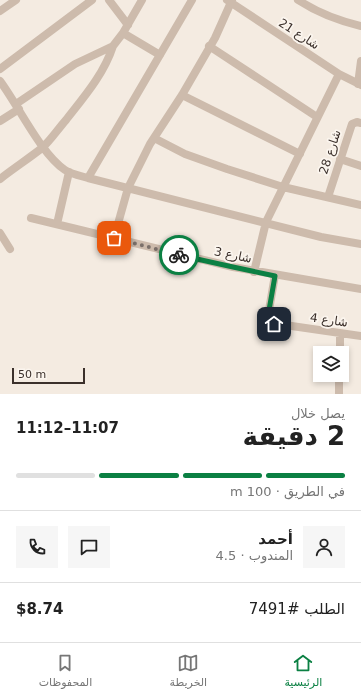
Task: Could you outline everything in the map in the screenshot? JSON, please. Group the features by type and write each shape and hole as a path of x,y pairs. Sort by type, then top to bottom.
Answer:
{"street":[{"path":"0,11 16,0"},
{"path":"0,69 92,0"},
{"path":"109,0 128,25"},
{"path":"0,179 43,147 90,90 103,70 113,46 123,33 142,0"},
{"path":"88,178 192,0"},
{"path":"298,0 323,14 361,26"},
{"path":"114,238 128,188 154,138 182,95 210,46 229,1"},
{"name":"شارع 21","path":"229,1 339,74 359,84"},
{"path":"123,33 160,55"},
{"path":"0,121 75,64 113,46"},
{"path":"210,46 317,117"},
{"path":"359,84 361,61"},
{"path":"254,272 266,222 339,74"},
{"path":"0,81 43,147 57,163 69,172 321,236 361,244"},
{"path":"182,95 300,154"},
{"name":"شارع 28","path":"328,197 352,124 357,122 361,123"},
{"path":"154,138 185,154 227,169 284,187 361,205"},
{"path":"340,160 361,166"},
{"path":"57,224 69,172"},
{"name":"شارع 3","path":"31,218 254,272 361,289"},
{"path":"0,233 10,249"},
{"name":"شارع 4","path":"275,276 268,316 268,320 271,323 361,336"},
{"path":"340,333 340,346"},
{"path":"339,382 339,394"}],"way so far":[{"path":"114,238 179,255"}],"route":[{"path":"179,255 275,276 268,316 268,320 274,324"}]}
